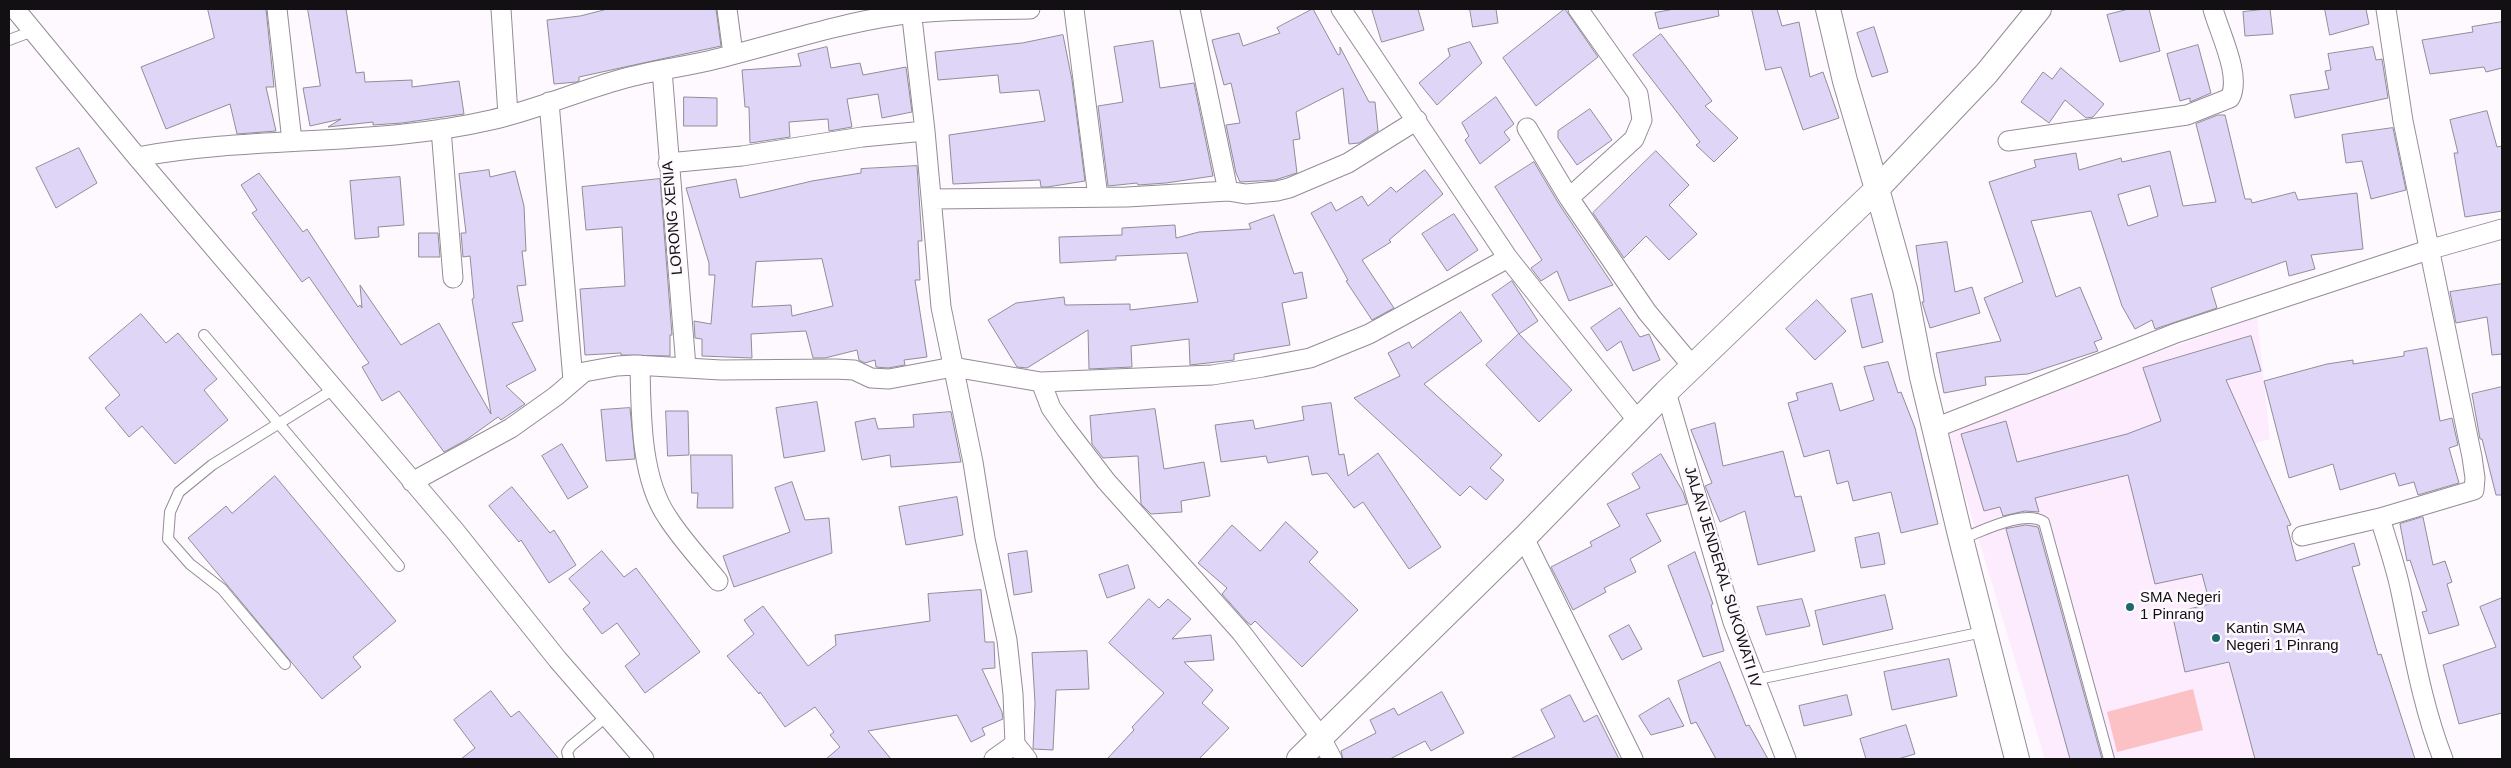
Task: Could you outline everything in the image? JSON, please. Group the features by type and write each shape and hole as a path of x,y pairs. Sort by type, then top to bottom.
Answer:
{"street":[{"path":"15,9 137,157 455,531 558,660 644,759"},
{"path":"277,9 292,140"},
{"path":"501,9 508,115"},
{"path":"727,9 734,54"},
{"path":"137,157 192,148 292,140 386,137 441,129 508,115 620,79 734,54 822,30 912,11 1030,9"},
{"path":"1074,9 1098,197"},
{"path":"1190,9 1228,190"},
{"path":"1341,9 1508,258 1638,421"},
{"path":"1569,198 1634,139 1642,120 1638,94 1578,9"},
{"path":"1828,9 1845,81 1878,189 1905,289 1961,539 2017,759"},
{"path":"1298,759 1524,538 1666,392 1878,189 1986,74 2040,9"},
{"path":"2008,141 2187,115 2230,98 2235,85 2232,67 2213,9"},
{"path":"2302,536 2380,518 2474,490 2475,478 2472,457 2403,121 2386,9"},
{"path":"912,11 941,307 973,462 985,538 1007,640 1013,694 1015,744 1026,759"},
{"name":"LORONG XENIA","path":"662,70 668,163 686,367"},
{"path":"550,102 574,380"},
{"path":"931,199 1171,195 1228,190 1246,194 1290,188 1348,163 1417,120"},
{"path":"1528,128 1569,198 1647,312 1693,366"},
{"path":"441,129 453,278"},
{"path":"668,163 742,156 862,137 925,131"},
{"path":"1935,428 2176,333 2428,250 2502,229"},
{"path":"412,482 512,428 556,396 584,372 617,366 640,365 759,371 836,369 854,370 871,378 889,379 953,367 1041,382 1212,375 1310,358 1369,334 1508,258"},
{"path":"640,365 641,418 653,485 667,518 718,581"},
{"path":"1041,382 1051,408 1100,474 1241,632 1320,736 1332,759"},
{"name":"JALAN JENDERAL SUKOWATI IV","path":"1666,392 1723,589 1754,680 1786,759"},
{"path":"2380,518 2401,589 2416,671 2430,723 2443,759"},
{"path":"1524,538 1633,759"},
{"path":"994,759 1015,744"}],"lane":[{"path":"9,40 33,31"},
{"path":"204,335 399,566"},
{"path":"285,664 222,589 190,564 168,539 170,512 180,492 212,465 334,389"},
{"path":"1961,539 2024,516 2036,517 2044,522 2109,759"},
{"path":"1754,680 1984,632"},
{"path":"569,759 567,752 571,746 606,717"}],"shaded area":[{"name":"SMA Negeri 1 Pinrang","path":"2257,317 2270,439 2218,455 2303,759 2045,759 1945,428"},
{"path":"2193,689 2203,730 2117,752 2107,712"}],"building":[{"path":"208,9 266,9 274,87 266,87 276,131 237,134 230,104 166,129 141,67 214,38"},
{"path":"308,9 346,9 356,73 364,72 365,82 412,80 412,87 459,81 464,114 402,123 373,125 373,122 328,127 341,119 310,126 303,88 320,86"},
{"path":"608,9 716,9 721,46 579,77 577,82 554,84 547,20 580,16"},
{"path":"1313,9 1338,55 1340,54 1340,47 1369,102 1375,102 1378,131 1359,143 1349,144 1343,88 1296,112 1300,139 1293,140 1297,173 1275,180 1240,182 1236,173 1226,125 1240,123 1231,83 1224,85 1212,40 1239,33 1243,46 1280,33 1277,28"},
{"path":"1372,9 1418,9 1424,30 1382,42"},
{"path":"1470,9 1496,9 1498,23 1473,27"},
{"path":"1565,9 1598,57 1536,106 1503,58"},
{"path":"1675,9 1718,9 1719,16 1659,29 1655,13"},
{"path":"1752,9 1777,9 1782,26 1799,22 1810,77 1823,72 1839,118 1803,130 1781,67 1766,70"},
{"path":"2129,9 2149,9 2160,51 2120,62 2107,15"},
{"path":"2270,9 2273,34 2245,36 2243,12"},
{"path":"2325,9 2366,9 2369,24 2330,35"},
{"path":"2502,22 2502,68 2486,72 2484,67 2430,74 2422,40 2473,32 2472,27"},
{"path":"1874,27 1888,72 1872,77 1857,33"},
{"path":"1661,34 1712,101 1705,106 1738,138 1714,162 1696,145 1700,142 1633,55"},
{"path":"1063,35 1072,80 1085,181 1047,187 1041,187 1040,180 953,184 949,135 1045,121 1039,90 1000,93 998,75 938,80 935,52 1022,43"},
{"path":"1153,41 1160,88 1194,83 1213,176 1166,183 1108,186 1098,106 1123,102 1114,47"},
{"path":"1470,42 1482,63 1437,105 1419,83 1450,56 1448,49"},
{"path":"2198,45 2211,93 2190,102 2190,98 2180,101 2167,54"},
{"path":"827,47 831,68 860,63 863,75 906,67 912,112 882,118 878,94 847,99 852,127 829,131 828,119 789,122 790,137 750,143 749,107 745,107 742,70 801,66 798,54"},
{"path":"2373,47 2376,60 2382,59 2388,98 2295,118 2290,95 2329,89 2325,71 2331,70 2328,54"},
{"path":"2061,68 2104,104 2093,117 2086,118 2065,100 2049,123 2021,102 2043,72 2052,79"},
{"path":"684,97 717,98 717,126 684,126"},
{"path":"1496,97 1514,124 1504,132 1510,140 1480,164 1465,140 1469,136 1462,123"},
{"path":"1590,109 1612,140 1577,165 1558,138 1558,131"},
{"path":"2487,111 2497,147 2502,146 2502,211 2465,217 2454,153 2458,153 2450,120"},
{"path":"2218,115 2225,115 2245,199 2251,199 2252,203 2295,192 2298,200 2357,193 2363,249 2311,255 2315,269 2289,276 2286,261 2211,288 2217,308 2155,329 2152,320 2135,329 2122,306 2091,211 2031,221 2056,297 2080,287 2102,339 2094,342 2098,351 2028,374 1985,377 1986,385 1944,393 1936,353 2001,341 1984,298 2023,282 1989,182 2036,167 2034,160 2076,153 2079,170 2121,158 2122,162 2170,151 2183,206 2216,202 2196,124","holes":["2150,186 2158,216 2128,226 2118,195"]},
{"path":"2393,128 2406,190 2371,199 2362,161 2346,163 2342,135"},
{"path":"79,148 97,183 56,208 36,168"},
{"path":"1656,151 1689,185 1669,205 1697,234 1669,260 1646,236 1624,258 1593,213"},
{"path":"1534,162 1559,204 1613,285 1569,301 1557,271 1541,281 1531,268 1542,260 1495,187"},
{"path":"917,166 922,241 918,241 920,280 915,280 927,357 904,360 905,365 888,368 876,367 875,360 865,363 859,360 857,350 825,358 813,358 806,331 751,334 752,358 702,356 702,339 695,338 694,321 711,324 715,275 709,275 709,263 686,188 736,179 740,198 812,181 861,173 861,169","holes":["822,259 833,306 792,316 791,305 752,307 756,262"]},
{"path":"489,170 490,177 515,171 524,206 526,251 522,251 526,285 517,286 523,321 512,323 536,370 506,386 525,404 501,420 498,417 466,440 444,452 399,391 382,401 362,367 369,363 309,277 302,282 252,213 257,210 241,185 259,173 303,232 307,229 358,307 360,305 362,308 360,285 401,345 439,323 491,414 472,299 474,298 470,256 463,257 461,233 466,233 459,174"},
{"path":"1425,170 1443,194 1389,240 1391,242 1362,260 1394,308 1372,320 1346,281 1348,280 1311,213 1331,202 1336,211 1362,196 1368,206 1391,187 1396,192"},
{"path":"400,177 404,225 378,227 379,237 355,239 350,181"},
{"path":"660,179 672,335 670,335 670,356 621,355 621,353 585,355 580,289 625,286 622,227 586,230 582,187"},
{"path":"1454,214 1478,250 1447,271 1422,234"},
{"path":"1274,215 1294,274 1302,272 1307,298 1282,303 1290,345 1234,354 1234,360 1190,365 1189,339 1131,346 1132,367 1089,369 1088,330 1027,368 1017,367 988,320 1016,303 1064,297 1065,305 1130,304 1130,310 1198,302 1187,253 1116,256 1116,260 1060,263 1059,237 1122,235 1122,228 1175,225 1176,238 1199,232 1251,229 1249,224"},
{"path":"419,233 438,233 440,257 419,257"},
{"path":"1947,242 1955,292 1972,287 1980,313 1930,328 1922,302 1924,302 1916,246"},
{"path":"1512,281 1538,321 1519,334 1492,295"},
{"path":"2502,284 2502,354 2492,355 2487,317 2456,323 2450,292"},
{"path":"1872,294 1883,342 1862,348 1851,299"},
{"path":"1817,300 1846,331 1815,360 1786,329"},
{"path":"1620,308 1640,337 1649,334 1660,360 1633,371 1621,341 1607,351 1591,328"},
{"path":"1461,312 1482,341 1424,384 1502,455 1490,468 1504,480 1486,500 1470,486 1460,496 1354,398 1400,376 1388,353 1409,342 1412,348"},
{"path":"141,314 166,343 178,333 217,379 204,390 228,420 175,464 142,426 129,437 105,408 120,395 89,358"},
{"path":"1519,334 1572,390 1539,422 1486,365"},
{"path":"2251,336 2261,371 2226,380 2291,525 2287,526 2296,561 2354,543 2360,565 2352,567 2378,655 2381,654 2415,759 2255,759 2229,662 2185,672 2172,613 2210,604 2202,574 2155,584 2128,475 2035,498 2039,512 2025,511 2003,516 2000,507 1984,511 1961,434 2006,421 2017,462 2127,434 2161,421 2143,368"},
{"path":"2427,348 2440,421 2452,418 2458,445 2449,448 2459,483 2418,495 2414,482 2399,486 2395,473 2340,490 2333,464 2289,478 2264,381 2327,364 2353,360 2353,364 2404,356 2404,352"},
{"path":"1888,362 1898,393 1901,392 1915,428 1938,524 1901,533 1891,492 1853,501 1848,481 1837,484 1829,450 1804,457 1788,403 1798,400 1796,393 1832,383 1840,411 1874,400 1864,367"},
{"path":"2502,387 2502,495 2496,495 2482,439 2480,439 2472,394"},
{"path":"817,402 825,451 784,458 776,408"},
{"path":"1331,403 1339,455 1344,454 1348,476 1378,453 1441,547 1409,569 1363,502 1354,508 1327,473 1312,475 1308,456 1268,463 1266,456 1221,462 1215,425 1253,420 1255,429 1304,420 1302,407"},
{"path":"630,408 635,459 606,461 601,410"},
{"path":"1155,409 1164,469 1204,462 1210,496 1181,501 1182,512 1151,514 1141,504 1138,456 1103,458 1092,444 1090,416"},
{"path":"666,411 688,411 689,455 668,456"},
{"path":"951,412 961,462 891,467 890,455 862,460 855,422 875,418 878,429 914,427 913,415"},
{"path":"1715,423 1723,466 1783,451 1795,497 1801,496 1815,551 1758,565 1745,511 1720,522 1705,486 1712,483 1691,430"},
{"path":"562,444 588,487 568,499 542,456"},
{"path":"1661,454 1683,492 1687,504 1646,514 1661,541 1630,559 1636,572 1604,588 1606,592 1573,610 1551,567 1592,546 1590,542 1620,526 1607,504 1640,488 1632,474"},
{"path":"691,455 732,455 733,508 697,508 698,493 692,493"},
{"path":"275,476 396,621 353,657 361,667 322,699 188,538 226,506 232,513"},
{"path":"792,482 805,520 829,518 832,553 734,587 723,556 790,532 775,488"},
{"path":"512,487 550,533 554,530 576,565 549,583 521,540 519,542 489,506"},
{"path":"957,497 963,535 906,545 899,507"},
{"path":"2423,517 2433,565 2445,561 2452,582 2447,584 2459,625 2429,634 2422,612 2427,611 2410,560 2407,561 2400,524"},
{"path":"1286,522 1318,552 1309,562 1358,610 1302,667 1255,621 1251,625 1247,622 1222,594 1227,588 1198,563 1232,525 1260,551"},
{"path":"2026,525 2038,527 2102,759 2070,759 2006,529"},
{"path":"1879,533 1885,564 1861,568 1855,538"},
{"path":"602,551 624,577 636,568 700,652 645,693 625,666 640,654 617,623 602,634 583,609 590,603 569,579"},
{"path":"1027,551 1032,592 1014,595 1008,554"},
{"path":"1695,552 1713,604 1711,605 1724,651 1703,657 1668,566"},
{"path":"1128,565 1135,588 1107,598 1099,575"},
{"path":"981,590 985,642 994,642 995,668 982,669 1002,712 1003,719 982,728 985,735 971,742 957,715 868,731 891,759 826,759 840,747 830,735 834,732 815,707 785,727 760,692 759,694 727,656 754,634 744,620 763,606 808,666 836,645 835,635 930,621 928,594"},
{"path":"1885,595 1893,629 1823,645 1815,611"},
{"path":"2502,598 2502,713 2459,724 2443,665 2496,647 2480,607"},
{"path":"1149,599 1159,608 1168,599 1191,619 1172,639 1211,635 1214,660 1184,662 1213,690 1202,703 1229,728 1199,759 1107,759 1134,730 1132,727 1164,693 1109,643"},
{"path":"1802,599 1810,626 1766,635 1757,607"},
{"path":"1629,625 1642,649 1622,660 1609,636"},
{"path":"1087,651 1089,689 1056,690 1053,750 1033,749 1035,703 1032,653"},
{"path":"1949,659 1957,696 1892,710 1884,672"},
{"path":"1720,662 1746,726 1749,725 1768,759 1716,759 1696,722 1691,724 1678,681"},
{"path":"491,691 511,717 519,711 559,759 461,759 475,748 454,720"},
{"path":"1442,692 1464,733 1431,751 1425,741 1390,759 1343,759 1341,751 1376,733 1370,720 1394,708 1398,715"},
{"path":"1570,695 1584,722 1597,715 1619,759 1510,759 1555,737 1541,710"},
{"path":"1847,695 1852,715 1804,726 1799,706"},
{"path":"1669,698 1684,726 1651,735 1639,716"},
{"path":"1906,725 1915,754 1898,759 1866,759 1860,739"}],"place":[{"name":"SMA Negeri 1 Pinrang","path":"2130,607"},
{"name":"Kantin SMA Negeri 1 Pinrang","path":"2216,638"}]}
